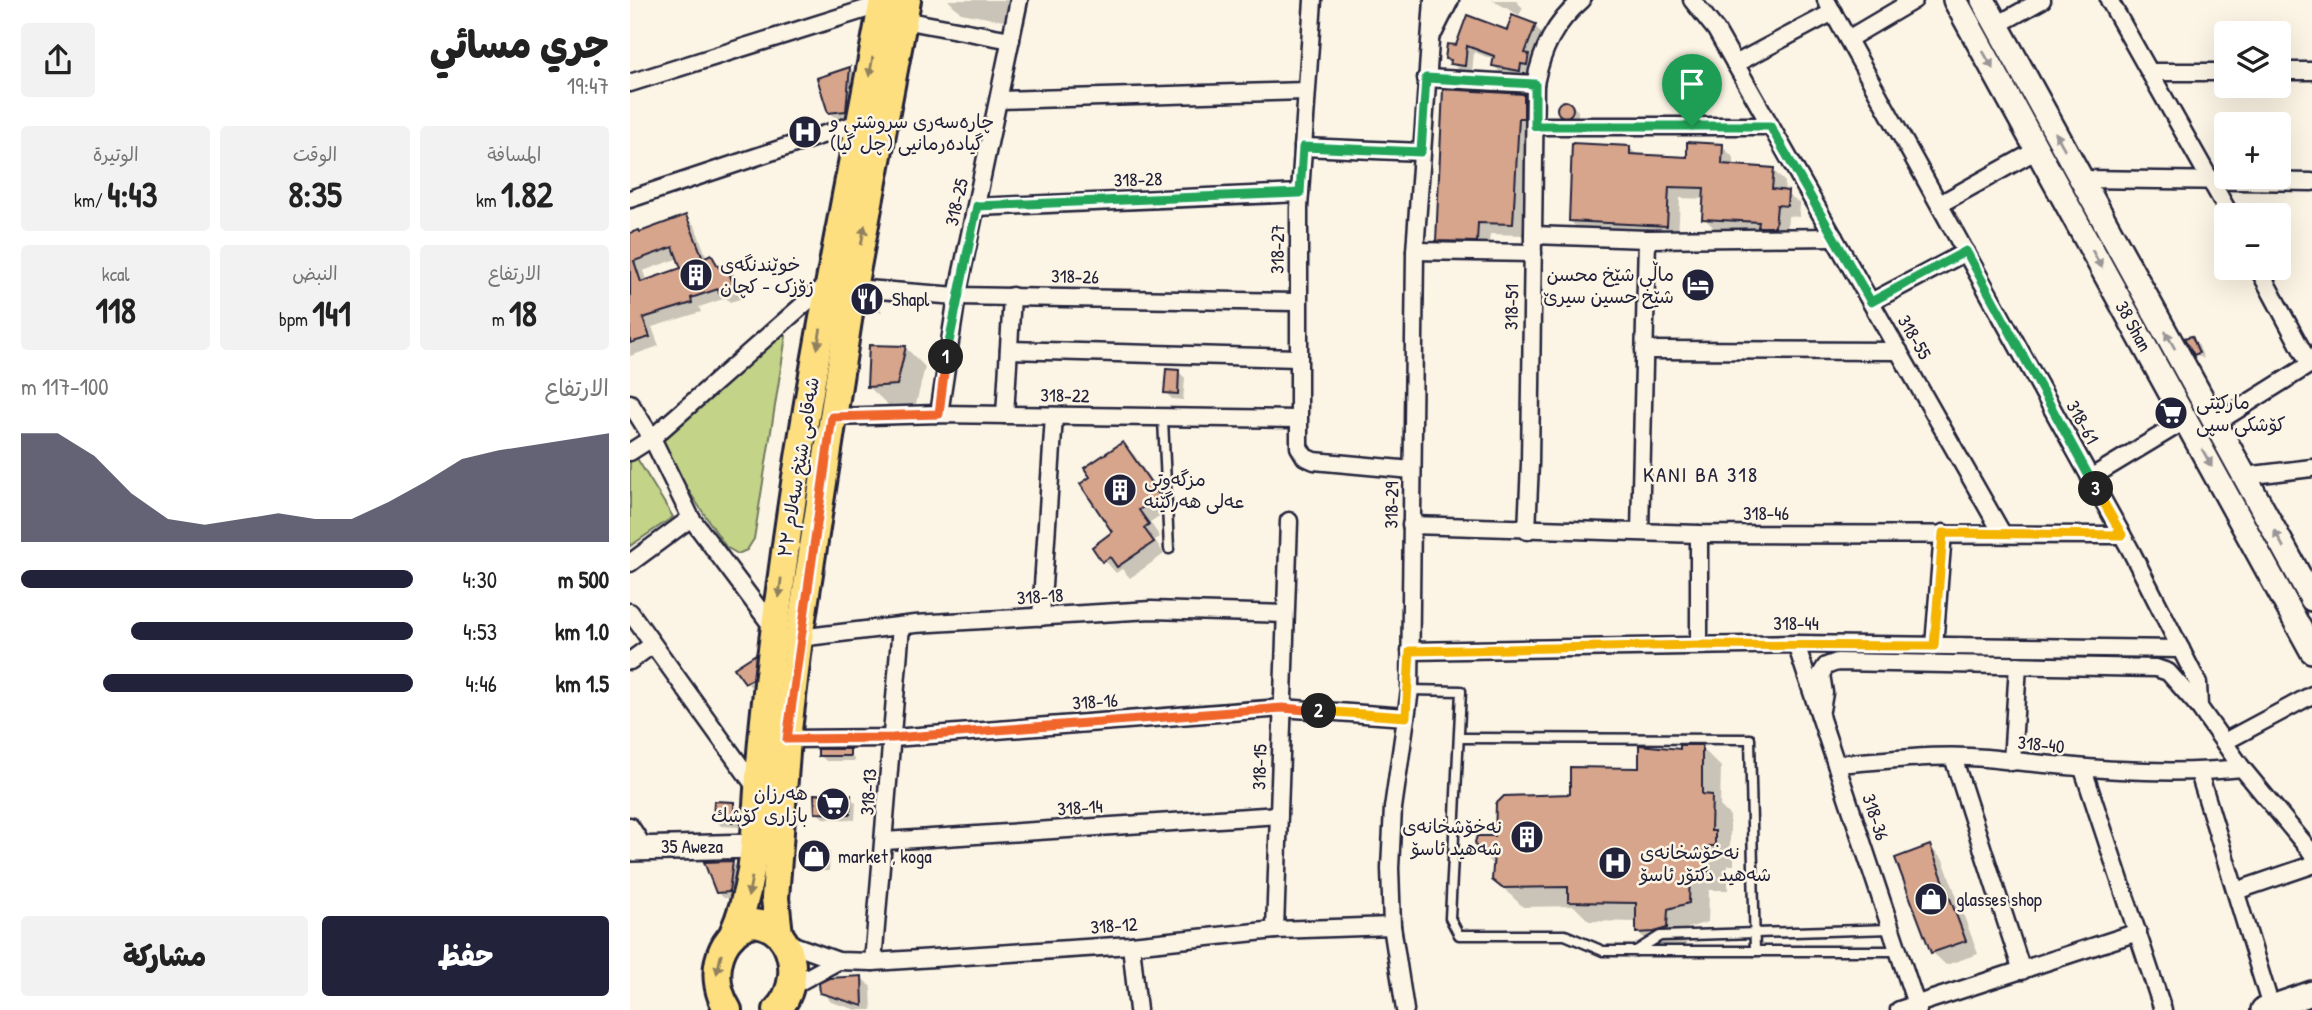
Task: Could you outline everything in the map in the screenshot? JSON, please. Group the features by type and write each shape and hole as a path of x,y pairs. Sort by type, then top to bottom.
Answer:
{"main road":[{"name":"شەقامی شێخ سەلام ٣٣","path":"790,987 792,964 782,938 775,898 787,739 787,634 841,285 861,122 894,6"},
{"name":"شەقامی شێخ سەلام ٣٣","path":"728,1010 717,988 716,974 723,947 732,936 749,891 755,846 757,789 832,417 841,285 894,6"},
{"path":"732,936 751,923 772,928 782,938"},
{"path":"778,1010 790,987"}],"street":[{"name":"318-25","path":"939,414 957,296 1019,0"},
{"name":"318-27","path":"1313,0 1300,193 1297,302 1299,447 1305,457 1314,461 1412,470"},
{"name":"318-29","path":"1405,1010 1392,926 1390,868 1393,808 1410,690 1415,251 1433,0"},
{"path":"1427,61 1438,19 1450,0"},
{"name":"318-51","path":"1527,531 1535,84 1541,55 1553,30 1582,0"},
{"name":"318-55","path":"1692,0 1716,30 2002,533"},
{"path":"1848,39 1914,0"},
{"name":"38 Shan","path":"1955,0 2312,651"},
{"name":"38 Shan","path":"1983,0 2245,476 2304,568 2312,599"},
{"path":"1997,25 2042,0"},
{"path":"2109,0 2223,203"},
{"path":"630,83 894,6 1011,40"},
{"path":"1735,64 1830,6"},
{"name":"318-61","path":"1830,6 2122,535 2198,682 2199,707 2226,741 2242,768 2312,853"},
{"path":"2291,71 2312,71"},
{"path":"2150,72 2214,72"},
{"path":"1426,78 1535,84"},
{"path":"1000,100 1306,91"},
{"path":"630,199 861,122"},
{"path":"1535,126 1770,126"},
{"path":"1303,147 1421,152"},
{"path":"1940,204 2037,150"},
{"path":"2081,179 2312,181"},
{"name":"318-28","path":"977,206 1300,193"},
{"path":"1533,235 1647,239 1834,237"},
{"path":"1640,531 1647,239"},
{"path":"1415,251 1533,253"},
{"path":"1871,302 1966,251"},
{"path":"2090,478 2186,420 2216,423 2311,364 2265,280"},
{"path":"630,452 652,438 841,285"},
{"name":"318-26","path":"841,285 957,296 1297,302"},
{"path":"1006,415 1012,296"},
{"path":"1009,350 1297,358"},
{"path":"1644,350 1899,351"},
{"path":"630,403 652,438 691,518 787,634"},
{"name":"318-22","path":"832,417 939,414 1298,419"},
{"path":"1041,617 1054,416"},
{"path":"2245,476 2312,468"},
{"path":"630,563 691,518"},
{"name":"318-15","path":"1275,930 1289,521"},
{"name":"318-46","path":"1411,525 1527,531 1699,534 2122,535"},
{"path":"1934,646 1943,533"},
{"path":"1699,534 1699,645"},
{"name":"318-18","path":"787,634 1151,610 1285,614"},
{"path":"630,612 757,789"},
{"name":"318-13","path":"873,961 901,626"},
{"name":"318-44","path":"1410,651 1796,644 2181,649"},
{"name":"318-36","path":"1796,644 1917,1007"},
{"path":"630,661 652,645"},
{"path":"1820,716 1824,693 1821,674 1826,666 1837,662 2156,668 2168,672 2199,707"},
{"path":"2012,762 2018,665"},
{"path":"2226,741 2312,695"},
{"name":"318-16","path":"787,739 893,738 1282,708 1406,717"},
{"path":"1953,757 2022,971"},
{"name":"318-40","path":"1836,764 1953,757 2083,769 2199,773 2242,768"},
{"path":"2083,769 2163,1010"},
{"path":"2199,773 2236,891 2267,1009 2312,993"},
{"name":"318-14","path":"885,841 1279,815"},
{"path":"630,826 636,847"},
{"name":"35 Aweza","path":"636,847 755,846"},
{"path":"2236,891 2312,865"},
{"name":"318-12","path":"782,938 838,961 873,961 1130,945 1275,930 1392,926"},
{"path":"1899,1010 1917,1007 2138,932"},
{"path":"1130,945 1138,1010"},
{"name":"318-12","path":"790,987 838,961"}],"lane":[{"path":"1163,419 1169,549"},
{"path":"1410,690 1461,691 1461,738 1450,918 1455,932 1469,937 1565,935 1603,951 1898,951"},
{"path":"1461,738 1750,739 1755,951"},
{"path":"1636,951 1660,936 1891,929"}],"green space":[{"path":"779,331 786,336 754,539 747,550 738,554 726,547 655,440"},
{"path":"633,452 673,517 630,546 630,454"}],"building":[{"path":"1467,15 1507,30 1512,15 1536,24 1525,53 1529,54 1527,65 1521,64 1520,71 1492,66 1494,56 1467,46 1465,66 1450,64 1451,60 1445,59 1447,44 1456,45"},
{"path":"850,67 846,111 828,113 817,78"},
{"path":"1443,89 1524,94 1524,118 1519,118 1513,224 1478,223 1477,242 1436,241"},
{"path":"1565,101 1573,109 1565,117 1557,109"},
{"path":"1687,142 1723,144 1722,164 1774,168 1772,189 1788,191 1787,206 1777,205 1775,227 1758,227 1759,222 1702,219 1704,188 1669,187 1667,226 1569,221 1572,143 1630,146 1630,154 1687,157"},
{"name":"خوێندنگەی زۆزک - کچان","path":"686,215 703,258 711,254 719,268 727,265 734,288 719,293 718,289 691,298 692,303 643,318 650,337 630,343 630,233 640,232","holes":["673,247 681,268 641,282 634,261"]},
{"path":"2192,336 2199,353 2194,355 2184,338"},
{"path":"869,345 906,346 897,385 867,387"},
{"path":"1166,369 1179,370 1178,394 1164,393"},
{"name":"مزگەوتی عەلی هەرگێنە","path":"1123,442 1160,496 1139,510 1149,524 1144,528 1154,542 1117,567 1110,557 1102,562 1092,547 1112,532 1080,484 1090,477 1084,468"},
{"path":"756,654 753,679 745,683 734,668"},
{"name":"نەخۆشخانەی شەهید ئاسۆ","path":"1639,745 1680,749 1680,745 1702,745 1702,794 1712,795 1711,831 1715,831 1715,846 1709,846 1709,871 1690,871 1689,903 1668,909 1667,928 1636,933 1636,903 1568,902 1568,887 1502,888 1492,880 1494,853 1478,853 1475,842 1477,836 1495,836 1496,804 1504,796 1570,794 1570,767 1639,768"},
{"path":"818,749 850,749 850,756 818,756"},
{"name":"هەرزان بازاری کۆشك","path":"814,794 851,795 850,814 815,813"},
{"path":"714,801 734,802 734,822 713,820"},
{"name":"market , koga","path":"806,843 824,845 823,866 804,866"},
{"name":"glasses shop","path":"1930,845 1966,941 1931,953 1895,858"},
{"path":"733,861 729,892 716,893 704,862"},
{"path":"862,976 863,1006 820,993 819,983 829,978"}],"place":[{"name":"چارەسەری سروشتی و گیادەرمانیی (چل گیا)","path":"805,132"},
{"name":"خوێندنگەی زۆزک - کچان","path":"696,275"},
{"name":"ماڵی شێخ محسن شێخ حسین سیرێ","path":"1698,285"},
{"name":"Shapl","path":"867,299"},
{"name":"مارکێتی کۆشکی سپی","path":"2171,413"},
{"name":"مزگەوتی عەلی هەرگێنە","path":"1120,490"},
{"name":"هەرزان بازاری کۆشك","path":"833,804"},
{"name":"نەخۆشخانەی شەهید ئاسۆ","path":"1527,837"},
{"name":"market , koga","path":"814,856"},
{"name":"نەخۆشخانەی شەهید دکتۆر ئاسۆ","path":"1615,863"},
{"name":"glasses shop","path":"1931,899"}],"district":[{"name":"KANI BA 318","path":"1701,474"}],"route":[{"path":"1426,78 1535,84 1535,126 1692,126 1770,126 1871,302 1966,251 2122,535 1943,533 1934,646 1796,644 1410,651 1410,690 1406,717 1282,708 893,738 787,739 792,684 832,417 939,414 948,345 977,206 1300,193 1303,147 1421,152 1426,78"}]}
